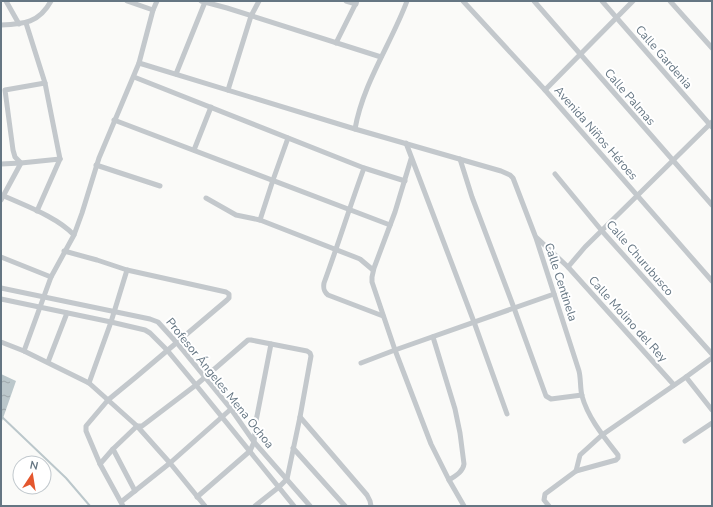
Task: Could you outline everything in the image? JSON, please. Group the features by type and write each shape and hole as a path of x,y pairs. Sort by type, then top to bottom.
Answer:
{"street":[{"path":"6,1 20,24"},
{"path":"1,26 26,23 41,15 51,1"},
{"path":"127,1 153,10"},
{"path":"24,350 51,277 74,234 82,213 96,165 114,120 140,63 156,1"},
{"path":"228,90 251,16 259,1"},
{"path":"336,43 356,2 346,1"},
{"path":"355,129 361,104 407,1"},
{"name":"Avenida Niños Héroes","path":"463,1 546,90 712,281"},
{"name":"Calle Palmas","path":"534,1 712,205"},
{"name":"Calle Gardenia","path":"602,1 711,124"},
{"path":"546,90 633,1"},
{"path":"670,1 712,48"},
{"path":"176,74 203,2 381,57"},
{"path":"26,23 45,83 60,159 37,211"},
{"path":"140,63 355,129 460,159 472,197 546,396 552,399 582,395"},
{"path":"134,77 364,168 405,181"},
{"path":"21,163 13,150 5,90 45,83"},
{"path":"194,150 211,108"},
{"path":"114,120 390,225"},
{"path":"568,267 585,247 638,196 672,160 711,124"},
{"path":"260,220 288,138"},
{"path":"406,143 474,322 507,414"},
{"path":"1,164 60,159"},
{"path":"411,159 390,225 373,270 372,282 395,350 431,444 464,506"},
{"name":"Calle Centinela","path":"460,159 506,173 513,178 536,238 580,374 582,395 590,414 602,435 618,455 616,460 576,471"},
{"path":"21,163 2,198 37,211 74,234"},
{"path":"96,165 160,186"},
{"path":"364,168 324,283 324,291 328,295 383,316"},
{"name":"Calle Churubusco","path":"555,174 602,231 712,354"},
{"path":"206,198 236,215 260,220 360,259 373,270"},
{"name":"Calle Molino del Rey","path":"536,238 568,267 674,385"},
{"path":"64,252 97,260 127,270 226,292 229,294 228,300 108,400 86,426 86,431 100,464 122,504 135,491 170,463 231,409"},
{"path":"1,258 51,277"},
{"path":"89,382 111,322 127,270"},
{"name":"Profesor Ángeles Mena Ochoa","path":"1,288 155,320 177,343 231,409 254,442 310,506"},
{"path":"361,363 554,294"},
{"name":"Profesor Ángeles Mena Ochoa","path":"1,299 111,322 150,332 196,385 294,506"},
{"path":"48,362 67,313"},
{"path":"433,337 455,409 464,464 462,471 449,480"},
{"path":"100,464 113,449 138,426 142,426 196,385 248,340 307,351 312,356 287,479 255,506"},
{"path":"1,342 24,350 89,382 138,426 205,506"},
{"path":"196,496 250,451 254,442 256,421 271,344"},
{"path":"549,506 544,500 545,494 576,471 580,455 602,435 712,358"},
{"path":"686,377 712,410"},
{"path":"300,417 367,495 371,506"},
{"path":"685,441 712,423"},
{"path":"294,448 345,506"},
{"path":"113,449 135,491"}],"water":[{"path":"1,374 16,381 1,424"}],"waterway":[{"path":"1,416 66,478 90,506"}]}
